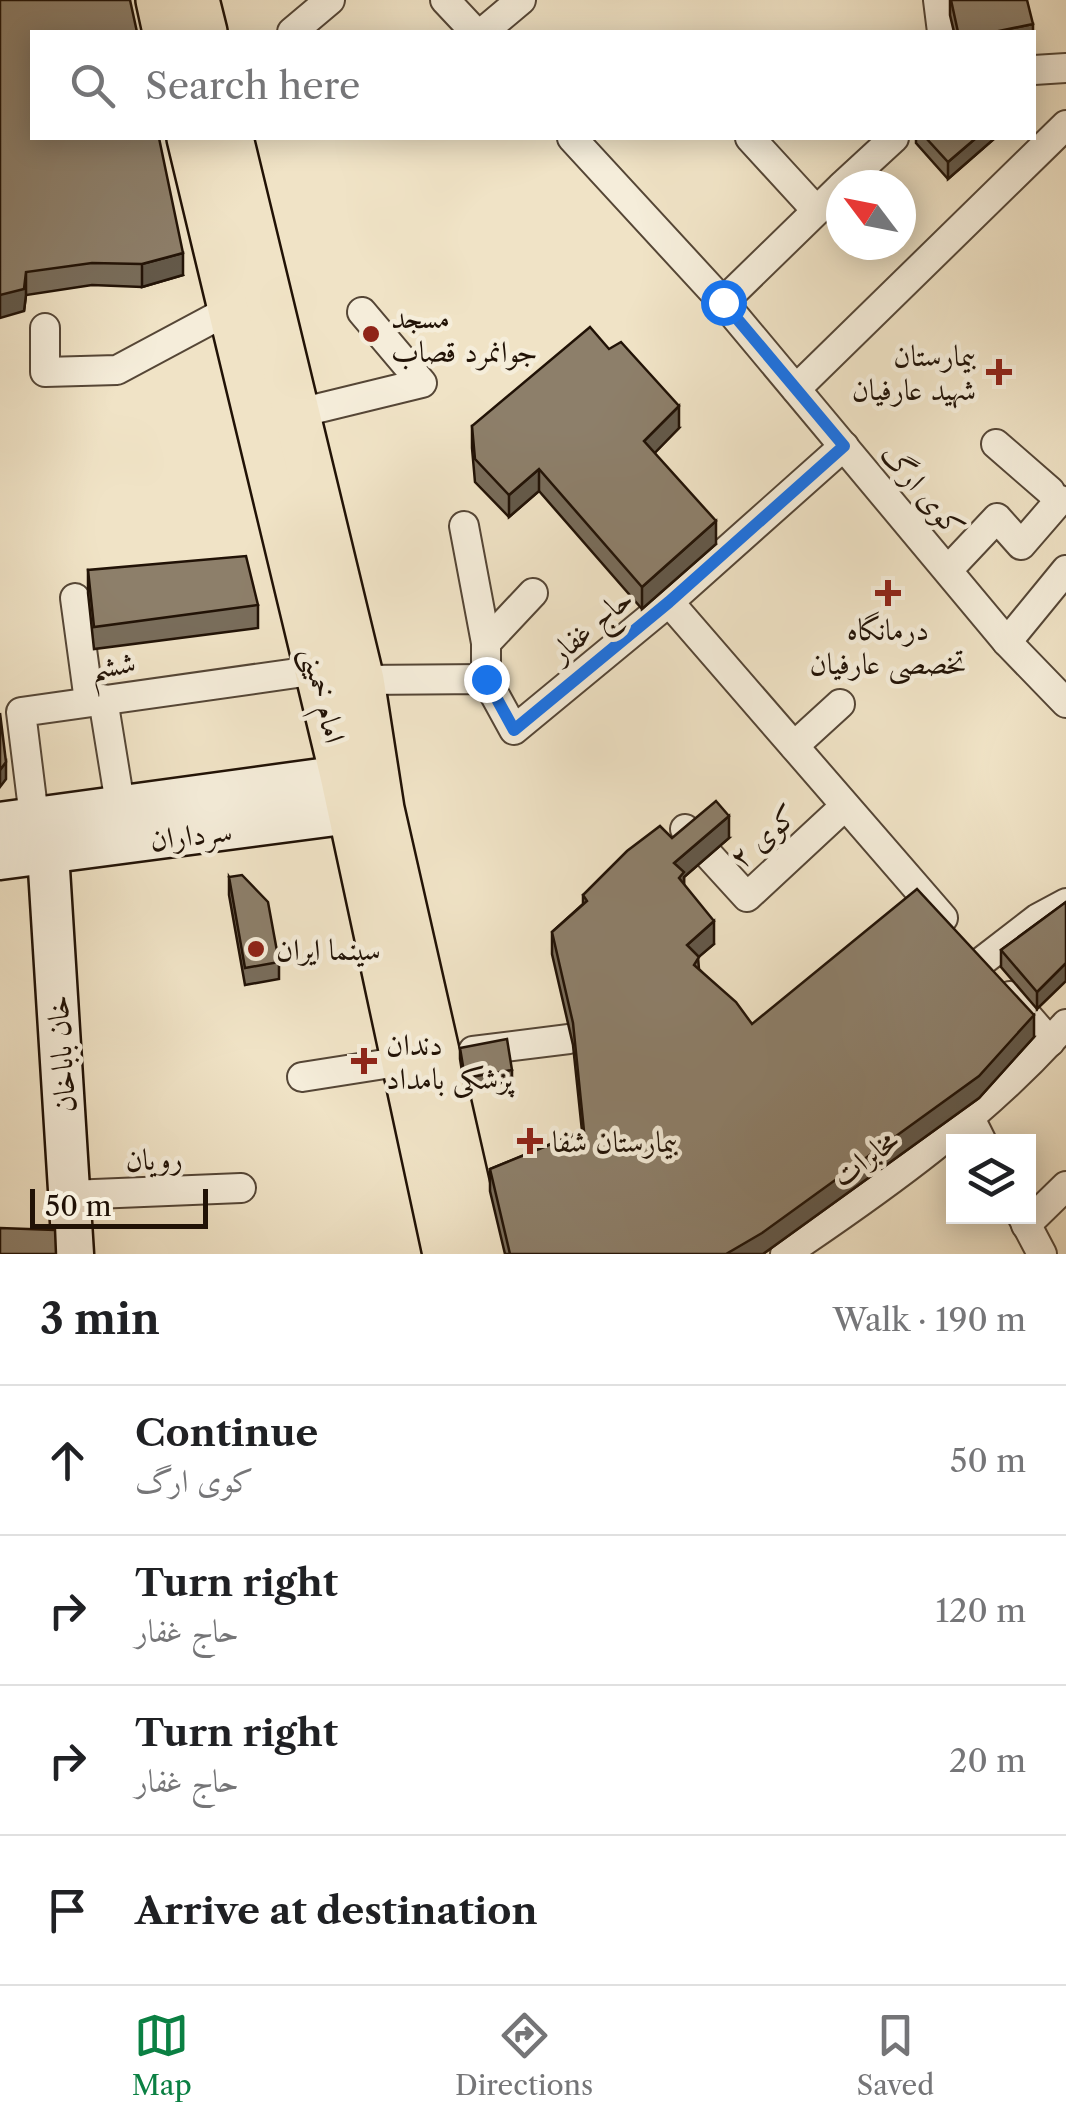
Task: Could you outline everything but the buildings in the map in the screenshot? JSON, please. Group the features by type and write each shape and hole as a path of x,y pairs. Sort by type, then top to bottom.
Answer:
{"main road":[{"path":"159,0 166,30"},
{"path":"196,0 204,30"},
{"name":"امام خمینی","path":"190,140 318,670 363,792 420,1058 446,1254"},
{"name":"امام خمینی","path":"231,140 361,680 363,792"},
{"name":"سرداران","path":"0,859 28,831 120,810 363,792"},
{"name":"سرداران","path":"28,831 363,792"},
{"name":"خان باباخان","path":"28,831 74,1254"},
{"name":"امام خمینی","path":"420,1058 482,1254"}],"street":[{"path":"294,30 329,0"},
{"path":"445,0 473,30"},
{"path":"485,30 521,0"},
{"path":"938,0 942,30"},
{"path":"1036,70 1066,68"},
{"path":"796,389 1066,125"},
{"name":"کوی ارگ","path":"574,140 723,302 1008,642 1066,702"},
{"path":"752,140 816,210"},
{"path":"858,170 889,140"},
{"path":"723,302 826,201"},
{"path":"45,328 45,372 117,370 229,310"},
{"path":"299,413 422,383 362,312"},
{"path":"948,570 996,518 1021,544 1060,492 996,444"},
{"name":"حاج غفار","path":"486,679 514,730 669,602 844,446"},
{"path":"361,680 486,679 486,643 464,526"},
{"path":"1008,642 1066,570"},
{"path":"486,643 533,594"},
{"path":"75,598 120,810"},
{"path":"669,602 845,806 916,903 1058,1033"},
{"name":"ششم","path":"28,831 11,714 318,670"},
{"path":"794,746 840,704"},
{"name":"کوی ۲","path":"685,829 747,897 845,806"},
{"path":"981,962 1038,918 1066,903"},
{"name":"مخابرات","path":"785,1254 976,1130 1058,1033"},
{"path":"302,1077 568,1039"},
{"path":"1036,1211 1066,1186"},
{"name":"رویان","path":"70,1195 241,1188"},
{"path":"1026,1224 1042,1254"}],"place":[{"name":"مسجد جوانمرد قصاب","path":"371,334"},
{"name":"بیمارستان شهید عارفیان","path":"999,372"},
{"name":"درمانگاه تخصصی عارفیان","path":"888,593"},
{"name":"سینما ایران","path":"256,949"},
{"name":"دندان‌ پزشکی بامداد","path":"364,1061"},
{"name":"بیمارستان شفا","path":"530,1141"}],"route":[{"path":"486,679 514,730 669,602 844,446 723,302"}]}
